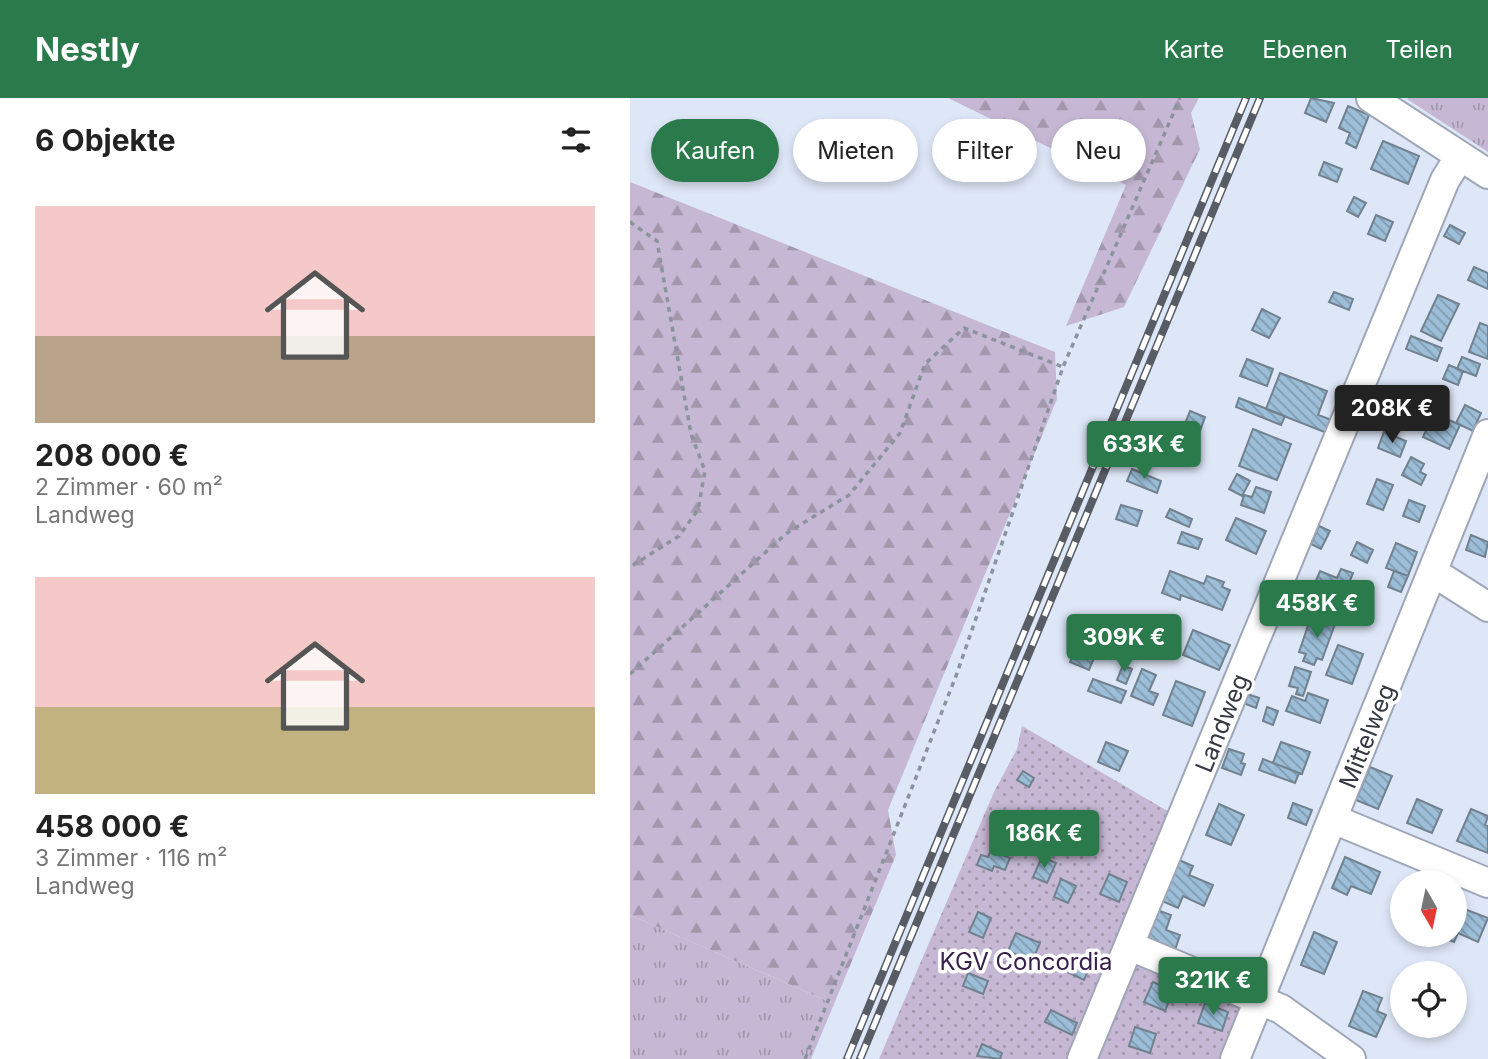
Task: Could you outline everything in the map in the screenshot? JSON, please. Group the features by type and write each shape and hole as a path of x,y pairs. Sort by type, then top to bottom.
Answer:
{"street":[{"path":"1371,98 1488,174"},
{"name":"Landweg","path":"1082,1059 1445,180 1460,156"},
{"name":"Mittelweg","path":"1235,1059 1488,433"},
{"path":"1433,572 1488,607"},
{"path":"1334,819 1488,883"},
{"path":"1130,946 1281,1009 1351,1059"}],"path":[{"path":"804,1059 956,676 1063,367 1180,98"},
{"path":"630,222 657,241 691,434 705,471 698,510 679,536 630,567"},
{"path":"630,674 787,533 849,495 900,433 925,364 964,328 1063,367"}],"green space":[{"path":"948,98 1199,98 1191,113 1200,149 1124,307 1066,326 1126,185 1120,182 1146,182 1146,119 1051,119 1051,148 1037,142 1037,119 991,119"},
{"path":"1488,98 1488,152 1407,99"},
{"path":"630,182 1055,352 1057,399 888,810 896,855 834,1004 630,915"},
{"name":"KGV Concordia","path":"1022,726 1171,813 1121,934 1253,986 1223,1059 879,1059 994,792 1017,749"},
{"path":"630,915 834,1004 811,1059 630,1059"}],"building":[{"path":"1311,98 1334,103 1326,122 1305,113"},
{"path":"1348,106 1369,115 1356,148 1346,143 1350,133 1339,128"},
{"path":"1383,141 1419,156 1408,184 1371,169"},
{"path":"1324,162 1342,169 1337,182 1319,175"},
{"path":"1354,197 1366,203 1358,217 1347,211"},
{"path":"1376,215 1393,222 1385,241 1368,234"},
{"path":"1450,225 1465,233 1459,244 1444,236"},
{"path":"1474,267 1488,273 1488,289 1468,280"},
{"path":"1334,292 1353,299 1349,310 1329,302"},
{"path":"1438,295 1459,304 1441,341 1421,331"},
{"path":"1262,309 1280,318 1269,338 1252,330"},
{"path":"1480,323 1488,326 1488,359 1469,352"},
{"path":"1411,336 1442,348 1437,361 1406,349"},
{"path":"1462,357 1480,364 1476,376 1457,369"},
{"path":"1247,359 1273,369 1267,386 1240,376"},
{"path":"1449,365 1463,371 1458,385 1443,379"},
{"path":"1280,373 1327,391 1318,415 1332,420 1327,433 1266,409"},
{"path":"1398,396 1423,405 1417,422 1392,413"},
{"path":"1239,398 1285,416 1281,425 1236,407"},
{"path":"1465,405 1481,413 1473,431 1456,423"},
{"path":"1190,411 1205,417 1195,445 1179,439"},
{"path":"1434,413 1460,425 1449,449 1423,437"},
{"path":"1253,429 1291,444 1277,480 1239,466"},
{"path":"1384,432 1406,441 1400,457 1378,448"},
{"path":"1411,457 1424,464 1420,472 1426,475 1421,485 1402,475"},
{"path":"1132,469 1161,481 1157,493 1127,481"},
{"path":"1237,474 1250,481 1242,496 1229,489"},
{"path":"1377,479 1393,485 1383,510 1367,504"},
{"path":"1256,487 1271,492 1264,513 1241,505 1244,495 1252,497"},
{"path":"1409,500 1425,506 1419,522 1403,516"},
{"path":"1121,505 1142,511 1137,526 1116,519"},
{"path":"1170,509 1192,519 1189,527 1166,517"},
{"path":"1236,518 1266,531 1256,554 1226,540"},
{"path":"1319,526 1330,531 1321,549 1311,544"},
{"path":"1182,532 1202,539 1198,549 1178,543"},
{"path":"1471,535 1488,542 1485,557 1466,550"},
{"path":"1357,542 1373,550 1367,563 1351,555"},
{"path":"1396,543 1417,552 1408,576 1386,568"},
{"path":"1341,569 1353,573 1342,601 1312,590 1320,571 1337,578"},
{"path":"1170,571 1204,584 1207,576 1224,582 1222,587 1230,590 1222,610 1181,595 1180,600 1162,593"},
{"path":"1394,571 1408,576 1401,592 1388,587"},
{"path":"1305,587 1322,594 1319,603 1302,597"},
{"path":"1323,616 1336,621 1322,660 1317,658 1314,665 1303,661 1306,654 1299,652 1310,620 1320,624"},
{"path":"1092,623 1106,629 1089,670 1070,662 1082,632 1087,634"},
{"path":"1193,630 1230,645 1219,670 1183,655"},
{"path":"1338,645 1363,654 1352,684 1326,675"},
{"path":"1123,665 1132,669 1126,684 1117,680"},
{"path":"1295,667 1311,672 1303,696 1296,694 1298,688 1289,686"},
{"path":"1142,669 1156,675 1149,691 1158,694 1153,705 1131,696"},
{"path":"1093,679 1126,691 1121,703 1088,691"},
{"path":"1176,681 1205,692 1192,726 1163,715"},
{"path":"1308,693 1328,700 1320,723 1286,711 1292,696 1305,701"},
{"path":"1247,694 1259,698 1256,708 1243,703"},
{"path":"1267,707 1278,711 1273,725 1263,721"},
{"path":"1106,742 1128,751 1119,771 1098,762"},
{"path":"1281,742 1310,752 1302,774 1273,763"},
{"path":"1229,749 1244,754 1241,763 1245,764 1241,775 1222,768"},
{"path":"1263,759 1299,773 1295,783 1259,770"},
{"path":"1370,767 1392,776 1378,809 1356,800"},
{"path":"1023,771 1034,778 1029,787 1017,780"},
{"path":"1417,799 1442,810 1432,833 1407,823"},
{"path":"1293,803 1312,810 1306,825 1288,818"},
{"path":"1219,804 1244,815 1231,845 1206,835"},
{"path":"1471,809 1488,816 1485,825 1488,826 1488,853 1457,841"},
{"path":"991,850 1010,858 1005,870 994,866 992,871 977,865 981,855 988,857"},
{"path":"1042,857 1056,863 1047,883 1033,877"},
{"path":"1345,857 1380,872 1371,894 1351,886 1347,895 1332,888"},
{"path":"1179,860 1193,866 1189,875 1213,885 1204,906 1183,896 1178,908 1162,901"},
{"path":"1109,874 1127,882 1119,902 1100,894"},
{"path":"1061,879 1076,886 1068,903 1054,897"},
{"path":"1157,910 1171,915 1166,930 1180,935 1175,950 1146,940"},
{"path":"1467,910 1488,918 1478,942 1467,937"},
{"path":"978,912 991,918 983,938 969,932"},
{"path":"1314,932 1337,942 1324,974 1301,965"},
{"path":"1016,933 1040,943 1032,961 1008,951"},
{"path":"1070,955 1091,965 1084,980 1063,970"},
{"path":"968,973 988,981 983,994 963,986"},
{"path":"1153,982 1173,991 1165,1011 1144,1002"},
{"path":"1363,991 1382,998 1377,1011 1386,1015 1376,1037 1349,1026"},
{"path":"1205,1003 1228,1012 1222,1031 1198,1023"},
{"path":"1051,1010 1077,1023 1072,1035 1045,1022"},
{"path":"1135,1027 1156,1034 1150,1053 1129,1046"},
{"path":"982,1044 1002,1053 1000,1059 977,1056"}],"railway":[{"path":"847,1059 1246,98"},
{"path":"860,1059 1260,98"}]}
